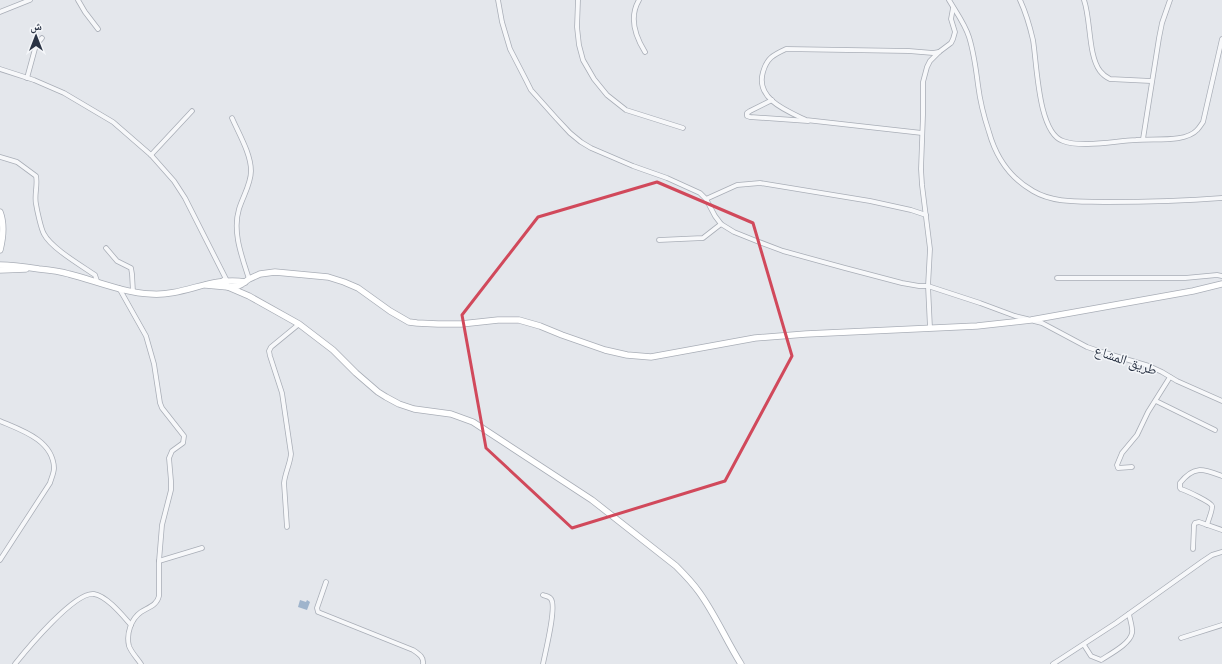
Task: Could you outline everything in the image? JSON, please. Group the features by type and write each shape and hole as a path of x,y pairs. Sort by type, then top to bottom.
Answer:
{"street":[{"path":"0,12 30,0"},
{"path":"78,0 98,29"},
{"path":"498,0 506,38 518,67 531,90 570,133 591,148 700,193 706,198 721,224 703,238 659,240"},
{"path":"578,0 577,27 579,45 583,60 594,79 607,95 626,110 683,128"},
{"path":"639,0 635,9 634,19 635,29 644,52"},
{"path":"949,0 969,36 976,65 983,110 996,153 1006,168 1020,182 1033,191 1049,198 1068,201 1149,202 1222,198"},
{"path":"1020,0 1033,41 1045,120 1054,137 1069,143 1086,144 1143,139 1170,139 1187,136 1197,131 1203,122 1222,39"},
{"path":"1143,139 1159,38 1170,0"},
{"path":"1085,1 1093,52 1100,72 1110,79 1151,81"},
{"path":"930,328 928,286 930,249 921,169 923,82 930,61 951,43 954,36 955,32 952,19 953,8"},
{"path":"27,78 36,45 42,38"},
{"path":"922,134 900,130 806,120 790,113 772,100 764,91 762,77 766,64 774,54 786,49 939,52"},
{"path":"0,69 64,93 113,122 151,155 174,181 185,198 226,283 299,324 333,350 356,373 386,397 399,404 414,409 451,414 473,422 592,500 676,566 699,592 741,664"},
{"path":"772,100 750,111 747,113 747,116 791,121 819,122"},
{"path":"151,155 192,111"},
{"path":"232,118 250,164 250,180 237,219 237,234 247,280"},
{"path":"0,157 18,162 36,176 36,203 44,234 67,256 96,275 97,282"},
{"path":"706,198 737,185 760,183 870,201 911,210 926,215"},
{"path":"0,212 3,227 0,250"},
{"name":"طريق المشاع","path":"721,224 734,232 783,251 918,286 928,286 1014,316 1042,322 1086,347 1149,366 1189,387 1222,401"},
{"path":"106,248 117,261 131,268 134,292"},
{"path":"0,265 16,265 56,271 134,292 152,294 175,292 214,282 238,286 260,274 275,272 328,277 358,288 390,311 409,322 461,324 498,320 519,320 540,326 605,350 639,357 663,356 755,338 806,334 977,326 1031,320 1178,294 1222,284"},
{"path":"0,270 38,269"},
{"path":"1057,278 1185,278 1217,275 1222,276"},
{"path":"226,283 247,280"},
{"path":"234,281 249,296"},
{"path":"119,288 146,336 154,364 162,408 184,436 183,443 172,451 169,458 172,481 162,525 158,600 154,605 136,617 131,625 129,633 129,646 141,664"},
{"path":"287,527 284,483 290,464 291,454 282,393 273,368 269,351 271,347 299,324"},
{"path":"1132,467 1118,468 1117,465 1122,453 1136,435 1170,377"},
{"path":"1156,401 1215,430"},
{"path":"0,421 27,432 38,439 51,455 54,469 50,484 0,560"},
{"path":"1207,525 1213,508 1211,505 1182,489 1180,483 1191,473 1197,470 1203,469 1222,476"},
{"path":"1194,549 1194,524 1199,522 1222,530"},
{"path":"159,561 202,548"},
{"path":"1053,664 1129,614 1203,560 1222,552"},
{"path":"326,582 317,608 318,612 413,650 422,657 424,664"},
{"path":"15,664 48,625 79,598 89,594 95,594 105,600 131,625"},
{"path":"543,595 552,600 553,609 543,664"},
{"path":"1084,645 1091,656 1101,660 1119,648 1129,640 1132,633 1129,614"},
{"path":"1181,638 1222,625"}],"highlighted area":[{"path":"657,182 753,223 792,356 725,481 572,528 486,448 462,315 538,217"}],"water":[{"path":"300,600 306,602 307,600 310,602 307,610 298,607"}]}
